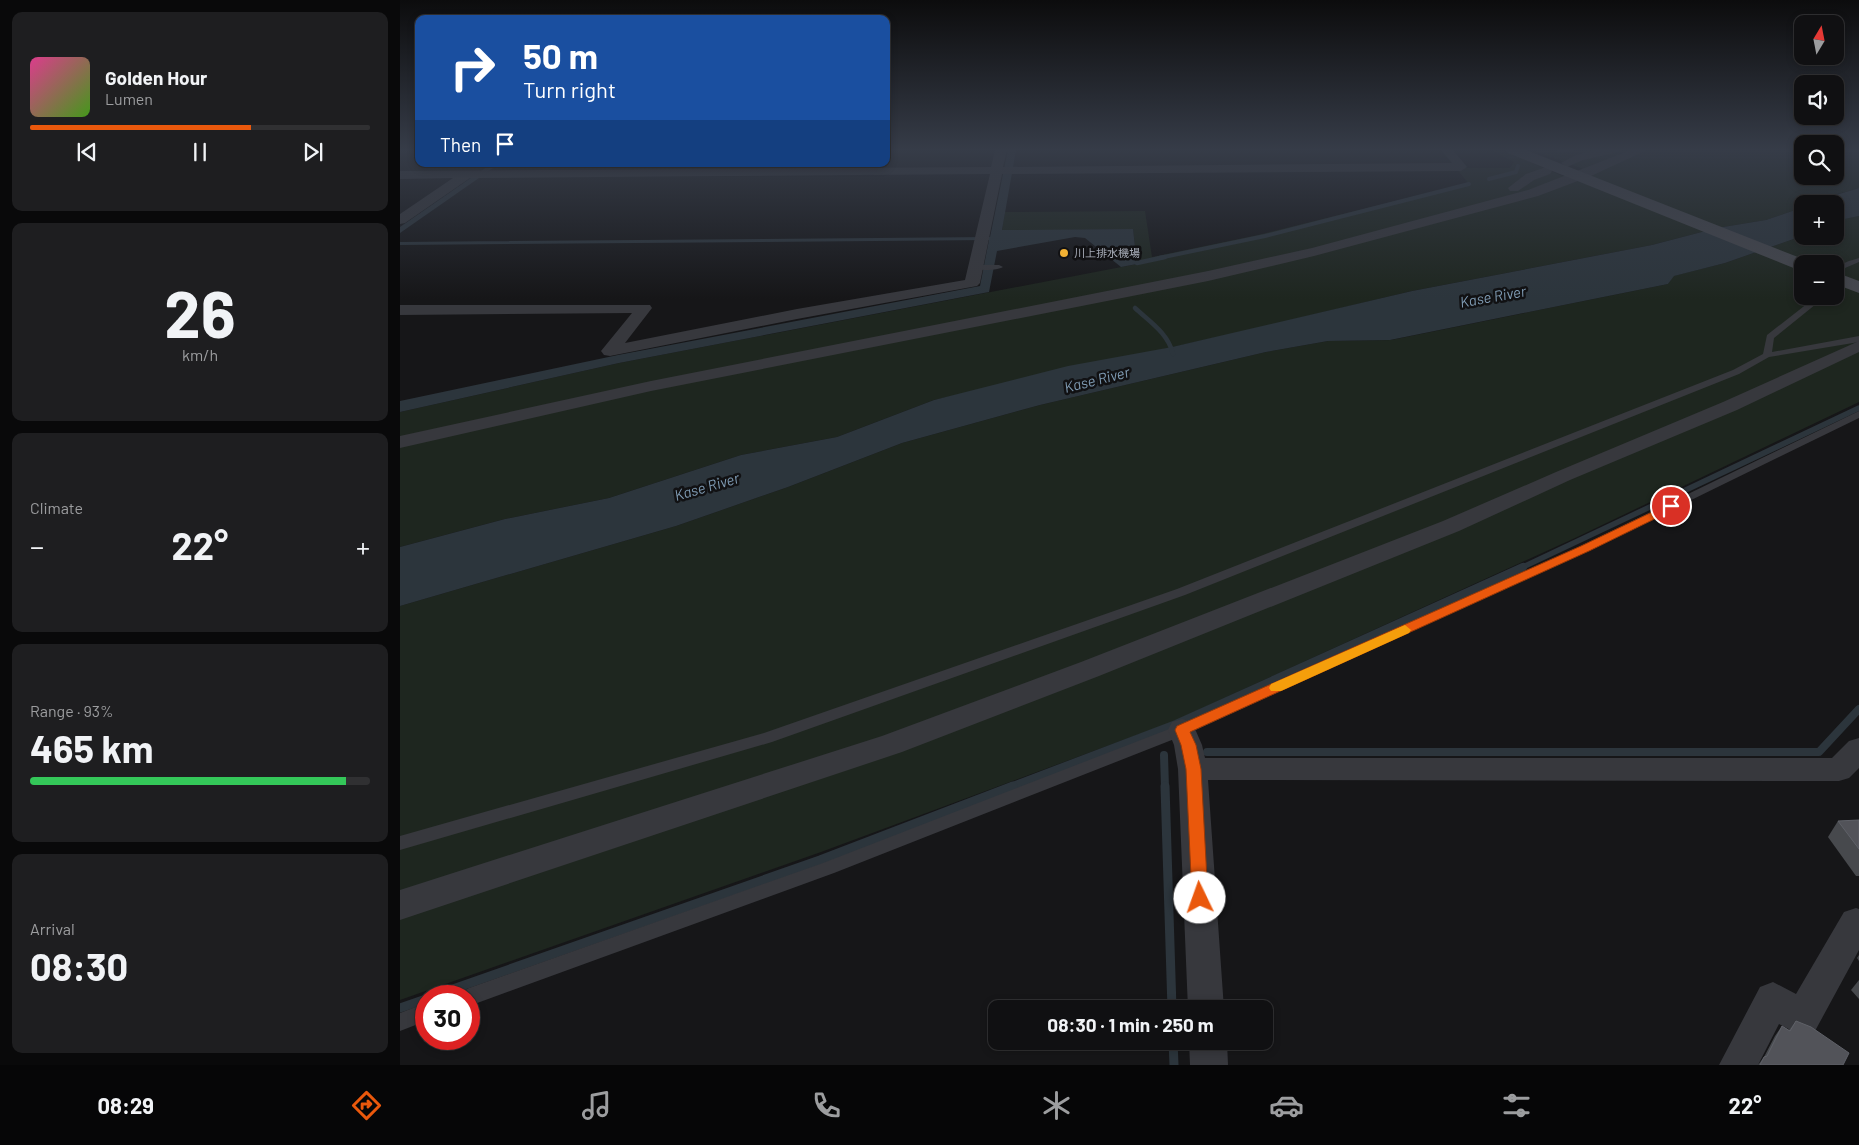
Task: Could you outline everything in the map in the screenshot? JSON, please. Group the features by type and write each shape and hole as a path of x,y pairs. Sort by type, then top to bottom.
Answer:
{"main road":[{"path":"1637,200 1794,262"},
{"path":"1844,281 1859,287"}],"street":[{"path":"400,220 433,200"},
{"path":"400,310 644,308 610,351 798,314 972,283 990,200"},
{"path":"1490,204 1496,200"},
{"path":"400,442 651,386 1217,274 1314,252 1507,200"},
{"path":"400,905 892,744 1081,672 1451,526 1563,476 1730,406 1859,346"},
{"path":"1182,730 1188,745 1193,769 1206,1000"},
{"path":"1193,769 1839,770 1859,749"},
{"path":"1738,1065 1773,999 1802,1018 1856,923 1859,924"},
{"path":"1208,1050 1209,1065"}],"lane":[{"path":"1844,265 1859,260"},
{"path":"976,267 999,267"},
{"path":"1767,355 1770,337 1811,305"},
{"path":"400,843 767,738 1172,595 1736,372 1767,355 1859,339"},
{"path":"480,993 828,868 1182,730 1585,548 1859,414"},
{"path":"400,1022 415,1016"}],"shaded area":[{"path":"1401,200 1794,200 1794,210 1766,220 1717,228 1652,245 1412,291 1236,333 934,400 837,437 741,455 609,498 505,519 400,547 400,412 619,363 1137,264 1133,229 1002,231 1005,212 1145,211 1152,257 1258,235"},
{"path":"1859,216 1859,402 1575,538 1172,722 821,852 443,985 415,985 415,995 400,1000 400,606 676,526 788,487 902,443 1040,405 1266,352 1328,341 1391,340 1668,284 1673,276 1725,263 1794,239 1794,245 1844,245 1844,219"}],"water":[{"path":"439,200 448,200 400,233 400,227"},
{"path":"998,200 1007,200 1002,230 1133,229 1137,264 1121,267 1085,238 1075,237 997,251 989,292 619,363 400,412 400,401 618,355 980,286 989,240 400,245 400,242 990,237"},
{"path":"1844,200 1859,200 1859,216 1844,219"},
{"name":"Kase River","path":"1794,210 1794,239 1725,263 1674,276 1668,284 1390,340 1328,341 1266,352 1040,405 902,443 788,487 676,526 400,606 400,547 505,519 609,498 741,455 837,437 934,400 1068,366 1172,347 1412,291 1652,245 1717,228 1766,220"}],"building":[{"path":"1859,820 1859,849 1838,821"},
{"path":"1796,1021 1811,1027 1849,1053 1843,1065 1760,1065 1764,1057 1767,1056 1782,1026 1790,1031"}],"waterway":[{"path":"1159,258 1265,236 1407,200"},
{"path":"1137,263 1165,257"},
{"path":"1135,308 1163,334 1173,354"},
{"path":"1521,568 1859,408"},
{"path":"1010,787 1176,724 1523,567"},
{"path":"1207,752 1819,752 1859,709"},
{"path":"1164,755 1165,787"},
{"path":"464,985 820,860 1013,786"},
{"path":"1165,786 1172,1000"},
{"path":"400,1008 415,1003"},
{"path":"1173,1050 1174,1065"}],"slow traffic":[{"path":"1276,688 1405,630"}],"place":[{"name":"川上排水機場","path":"1064,253"}],"route":[{"path":"1200,898 1193,769 1188,745 1182,730 1585,548 1671,506"}]}
